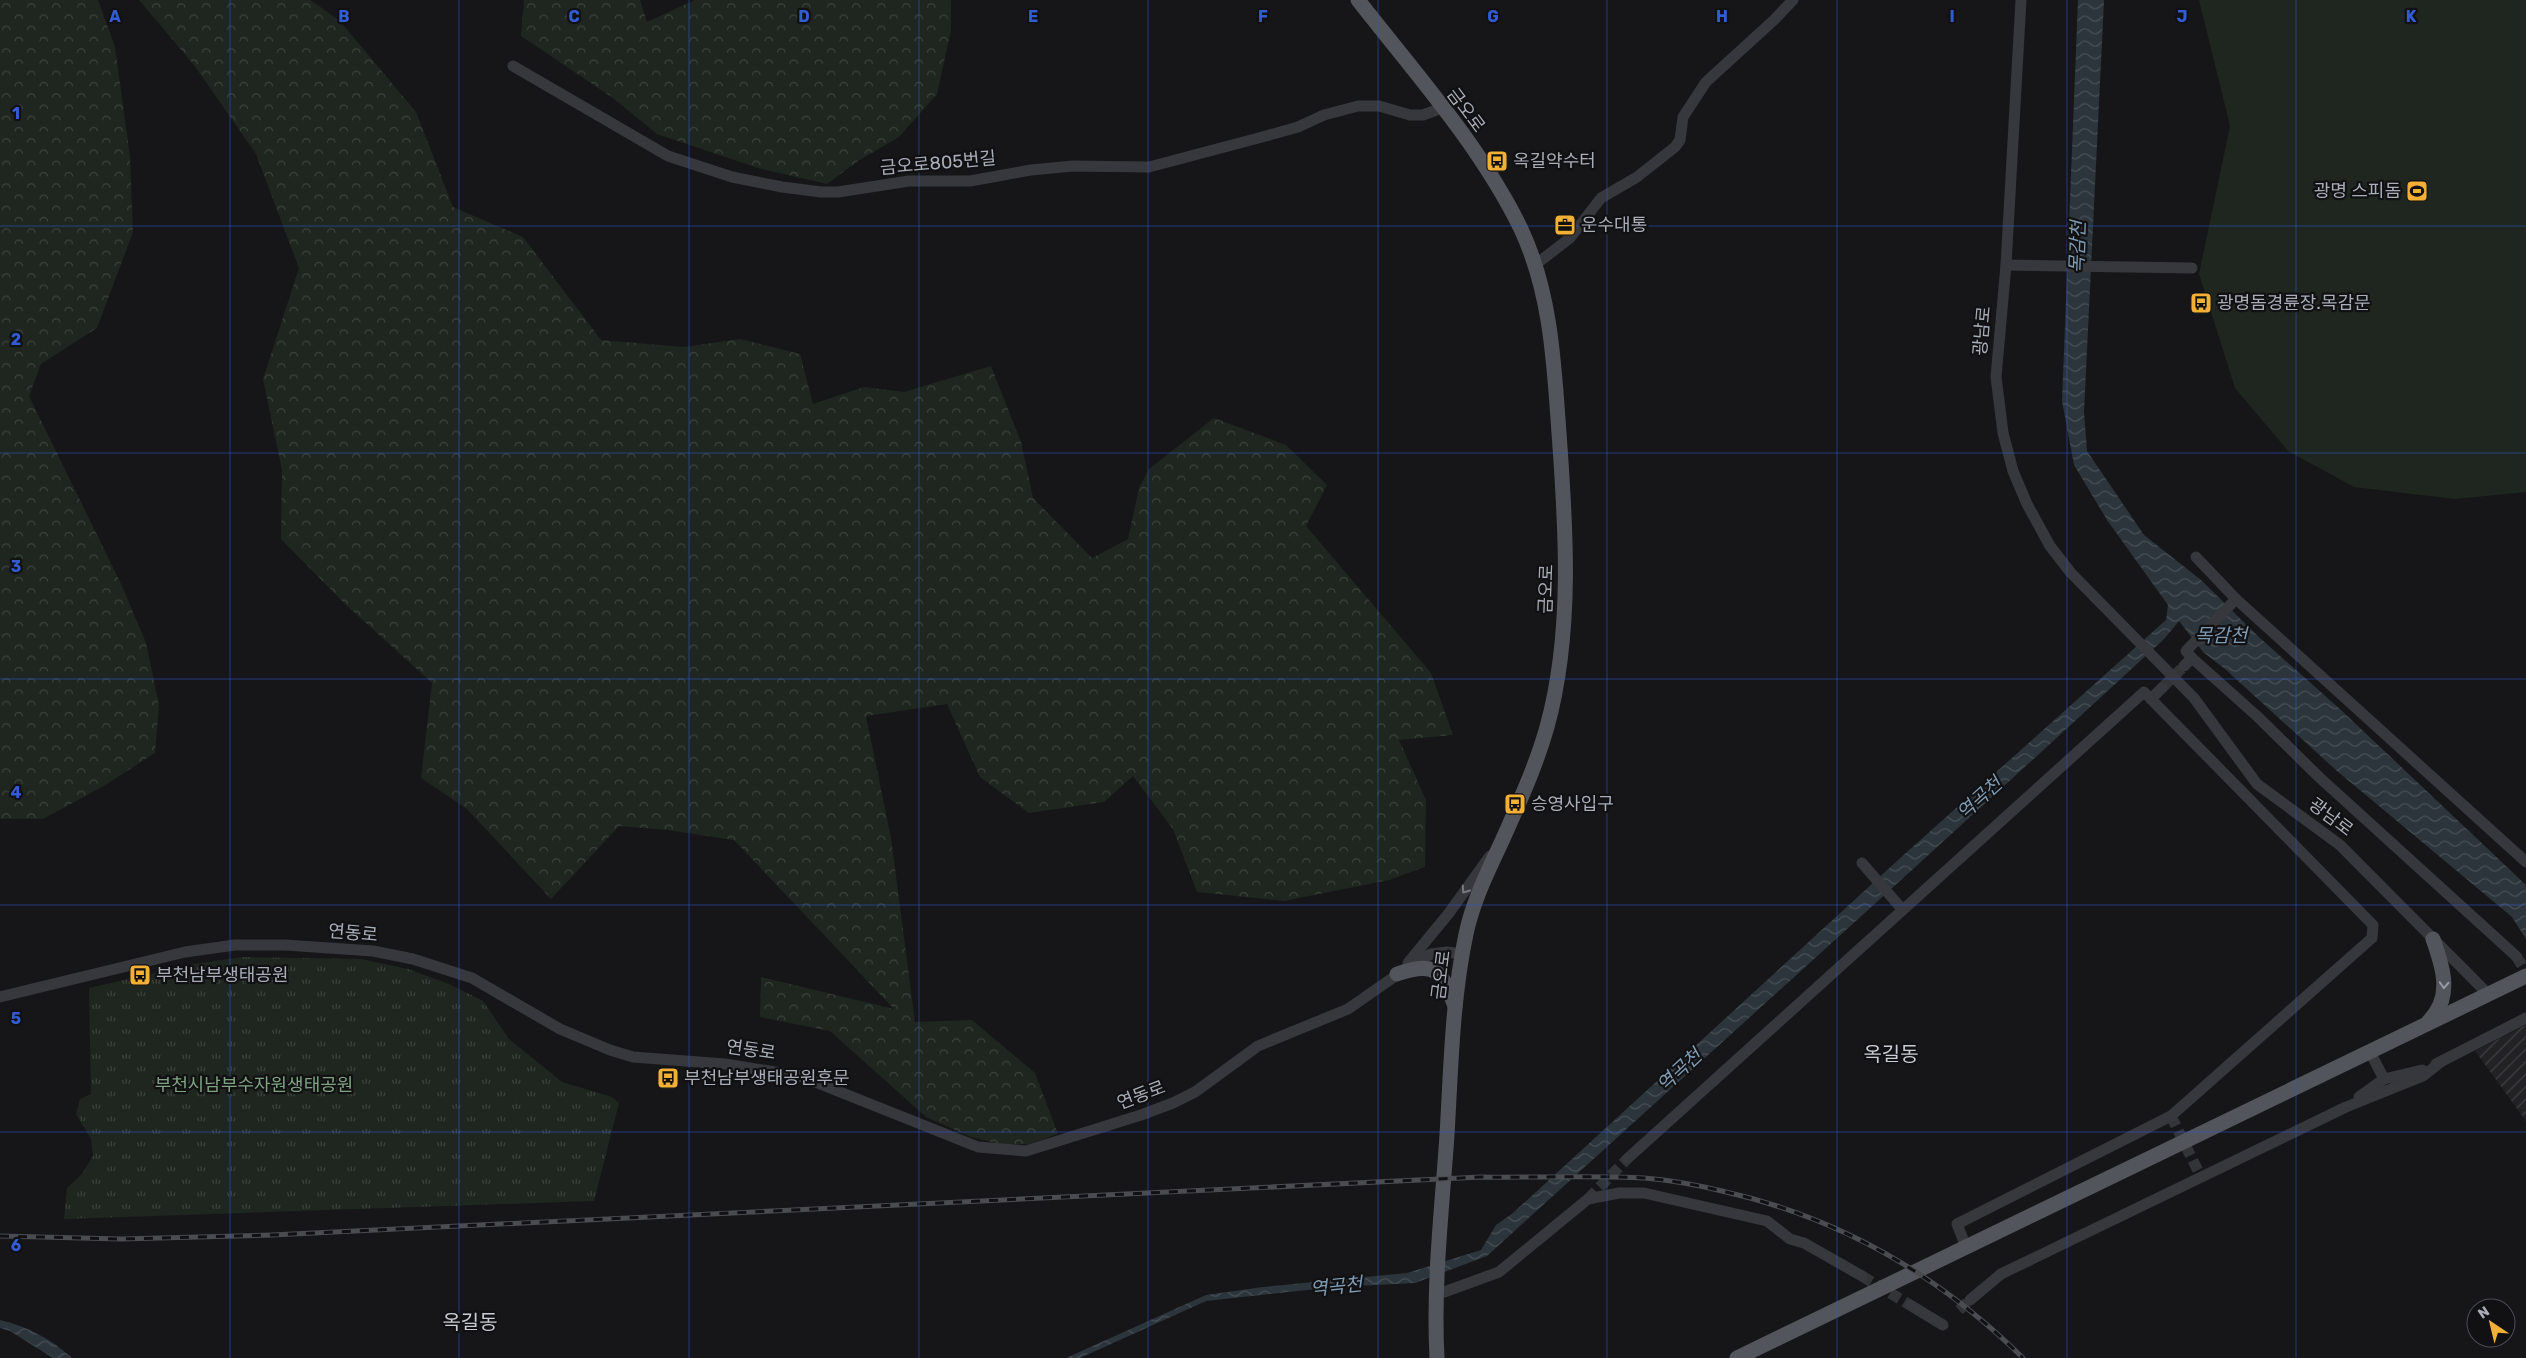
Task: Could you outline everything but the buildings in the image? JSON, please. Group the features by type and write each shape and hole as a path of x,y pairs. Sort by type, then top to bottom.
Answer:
{"main road":[{"name":"금오로","path":"1358,0 1442,108 1496,185 1522,230 1545,300 1556,379 1566,540 1562,643 1548,723 1534,767 1472,908 1462,954 1456,1008 1436,1292"},
{"path":"1372,0 1381,29"},
{"path":"2423,1026 2439,1008 2444,988 2443,967 2433,939"},
{"path":"1397,974 1419,967 1436,972 1444,979 1456,1008"},
{"path":"1737,1358 2521,978"},
{"path":"1436,1292 1437,1358"}],"street":[{"path":"1535,265 1570,238 1601,198 1637,177 1675,147 1680,140 1683,117 1706,82 1774,20 1793,0"},
{"name":"광남로","path":"2021,0 2006,265 1996,377 2003,433 2013,471 2027,504 2050,546 2071,574 2194,698 2257,784 2340,845 2488,994"},
{"name":"금오로805번길","path":"513,66 668,156 732,177 782,187 821,192 838,192 909,181 970,181 1031,170 1073,166 1148,167 1298,127 1324,115 1358,106 1379,106 1410,115 1422,115 1442,108"},
{"path":"2006,265 2192,268"},
{"path":"2196,557 2236,599 2526,862"},
{"path":"2236,599 2187,658 2258,717 2319,777 2516,956"},
{"path":"2151,699 2162,688"},
{"path":"1627,1159 2144,692 2373,925 2372,938 2171,1116 1957,1224 1966,1247"},
{"path":"1397,974 1416,955 1449,913 1504,837"},
{"path":"1862,863 1902,909"},
{"name":"연동로","path":"0,997 185,952 235,945 285,945 373,950 413,959 472,978 560,1029 618,1053 633,1057 735,1065 800,1076 978,1147 1026,1151 1141,1115 1195,1092 1258,1046 1348,1009 1372,994 1397,974 1431,954 1447,952 1462,954"},
{"path":"2346,1108 2384,1079 2423,1070 2526,1018"},
{"path":"2370,1052 2384,1079"},
{"path":"1970,1300 2001,1274 2346,1108 2422,1076 2442,1061"},
{"path":"1436,1292 1499,1272 1588,1198 1619,1192 1644,1193 1768,1221 1790,1238 1862,1276"},
{"path":"1910,1306 1943,1325"}],"shaded area":[{"path":"2526,1025 2526,1121 2475,1051"}],"green space":[{"path":"0,0 98,0 115,47 130,157 133,232 97,328 41,364 29,396 122,586 146,643 159,705 155,753 102,787 43,819 0,819"},
{"path":"139,0 310,0 339,20 416,112 453,207 523,237 601,340 683,347 740,339 800,354 813,404 864,387 904,392 991,366 1021,442 1033,498 1092,558 1128,539 1139,488 1149,469 1214,418 1286,445 1327,485 1306,526 1431,673 1453,735 1399,740 1426,800 1425,867 1389,880 1284,901 1197,892 1173,829 1133,776 1104,802 1029,813 980,777 947,704 866,716 891,838 915,1022 972,1020 1035,1073 1058,1134 1029,1144 1004,1145 971,1137 926,1117 830,1031 760,1017 761,977 894,1009 734,840 668,830 619,826 551,899 467,809 421,778 432,683 345,604 281,539 282,470 263,379 299,268 256,154 194,65"},
{"path":"524,0 640,0 647,22 695,0 951,0 951,30 937,94 899,137 858,161 827,184 758,168 657,134 613,98 521,36"},
{"path":"2199,0 2526,0 2526,492 2455,499 2354,487 2288,451 2235,388 2199,274 2230,126"},
{"name":"부천시남부수자원생태공원","path":"243,957 361,959 408,969 449,984 483,1001 509,1039 562,1082 612,1097 619,1103 594,1201 64,1219 67,1188 82,1174 93,1156 91,1139 76,1114 80,1099 91,1094 89,988 194,964"}],"water":[{"name":"목감천","path":"2078,0 2104,0 2084,412 2087,451 2144,535 2201,580 2260,638 2341,710 2526,885 2526,939 2512,917 2337,771 2225,669 2203,652 2179,621 2164,639 1487,1256 1415,1283 1335,1287 1206,1301 1080,1358 1066,1358 1206,1295 1263,1287 1407,1273 1481,1250 1496,1225 1513,1213 1897,861 2166,620 2168,605 2107,520 2074,465 2062,401"},
{"path":"0,1320 38,1334 72,1358 53,1358 10,1331 0,1328"}],"tunnel":[{"path":"2162,688 2184,666"},
{"path":"2516,956 2526,972"},
{"path":"2171,1116 2201,1177"},
{"path":"1588,1199 1627,1159"},
{"path":"1862,1276 1910,1305"},
{"path":"1959,1310 1970,1300"}],"railway":[{"path":"0,1236 121,1239 272,1235 1481,1177 1644,1178 1693,1185 1765,1202 1806,1216 1846,1233 1885,1253 1957,1301 1991,1328 2023,1358"}],"place":[{"name":"옥길약수터","path":"1497,161"},
{"name":"광명 스피돔","path":"2417,191"},
{"name":"운수대통","path":"1565,225"},
{"name":"광명돔경륜장.목감문","path":"2201,303"},
{"name":"승영사입구","path":"1515,804"},
{"name":"부천남부생태공원","path":"140,975"},
{"name":"부천남부생태공원후문","path":"668,1078"}],"district":[{"name":"옥길동","path":"1891,1054"},
{"name":"옥길동","path":"470,1322"}],"water label":[{"name":"역곡천","path":"1979,798"},
{"name":"역곡천","path":"1679,1070"},
{"name":"역곡천","path":"1336,1286"}]}
